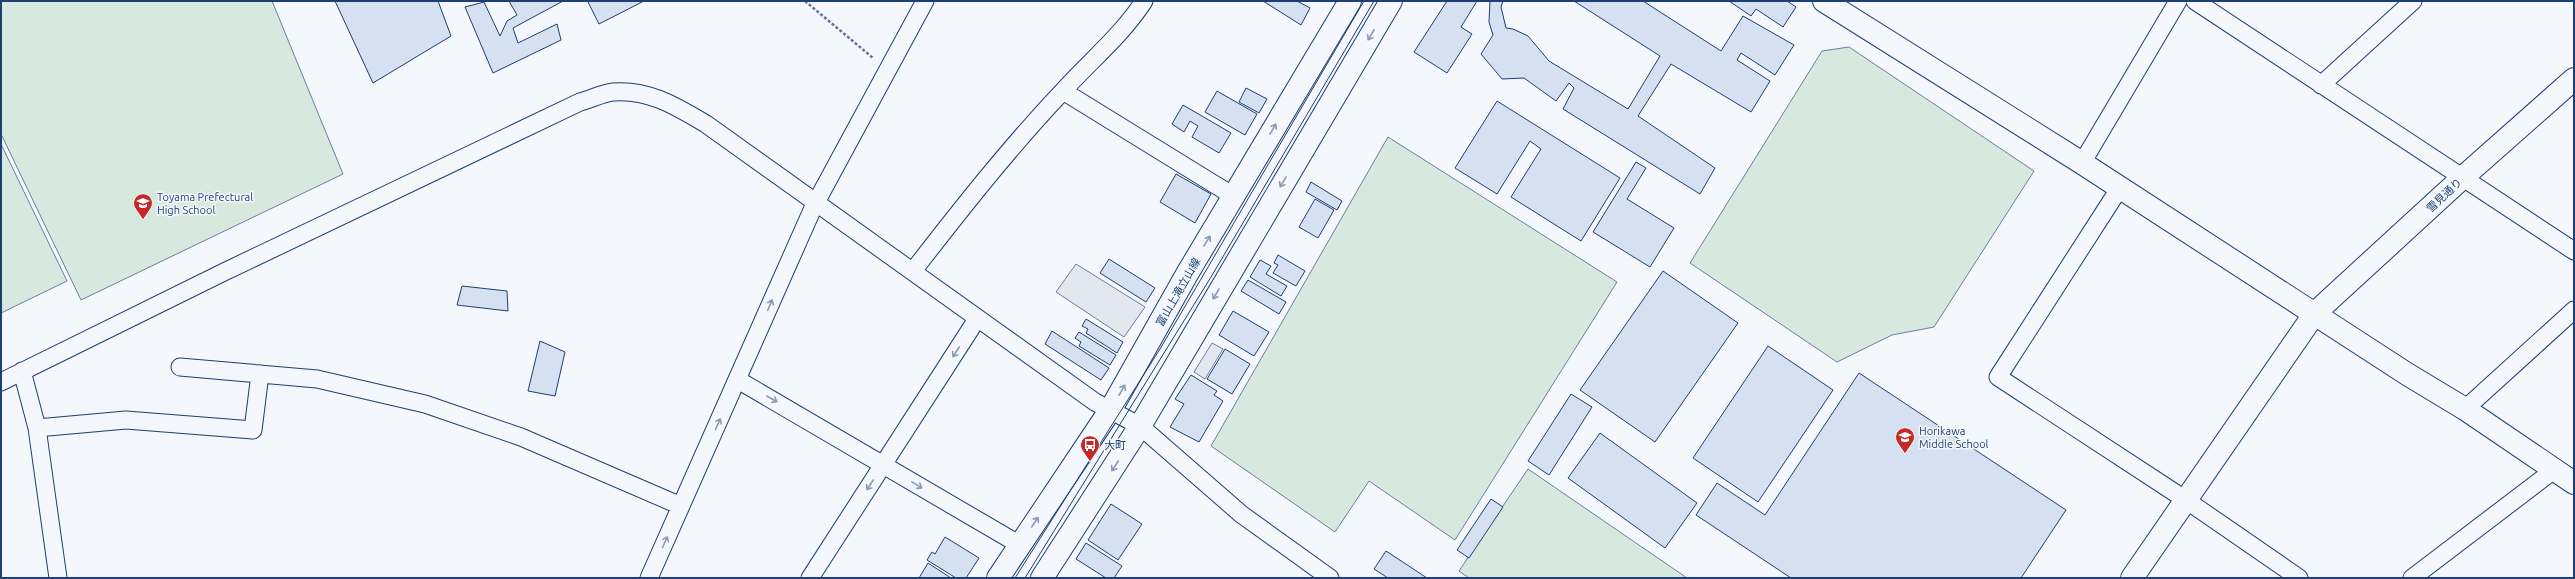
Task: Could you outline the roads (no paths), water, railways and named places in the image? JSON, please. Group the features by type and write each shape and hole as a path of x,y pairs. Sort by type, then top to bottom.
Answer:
{"street":[{"path":"649,578 816,202 925,1"},
{"path":"913,271 980,184 1063,91 1132,19 1144,1"},
{"name":"富山上滝立山線","path":"998,578 1111,409 1187,274 1235,197 1350,1"},
{"path":"1042,578 1140,426 1391,1"},
{"path":"1825,1 2082,163 2119,189 2315,313 2407,374 2465,409 2574,483"},
{"path":"2082,163 2178,1"},
{"path":"2195,1 2461,179 2574,251"},
{"path":"2322,85 2413,1"},
{"name":"雪見通り","path":"2132,578 2315,313 2461,179 2574,79"},
{"path":"1063,91 1235,197"},
{"path":"1,382 224,272 580,102 613,92 646,93 674,104 706,124 1095,402 1111,409 1140,426 1241,514 1330,578"},
{"path":"2119,189 1998,377 2186,500 2300,578"},
{"path":"2465,409 2574,310"},
{"path":"810,578 977,319"},
{"path":"180,367 318,379 425,404 521,438 681,506"},
{"path":"22,371 37,428 58,578"},
{"path":"37,428 126,420 253,430 260,374"},
{"path":"738,380 1020,545"},
{"path":"2412,578 2554,470"}],"tram line":[{"path":"1015,578 1160,349 1364,1"},
{"path":"1025,578 1211,277 1374,1"}],"place":[{"name":"Toyama Prefectural High School","path":"143,220"},
{"name":"Horikawa Middle School","path":"1905,454"},
{"name":"大町","path":"1090,462"}]}
